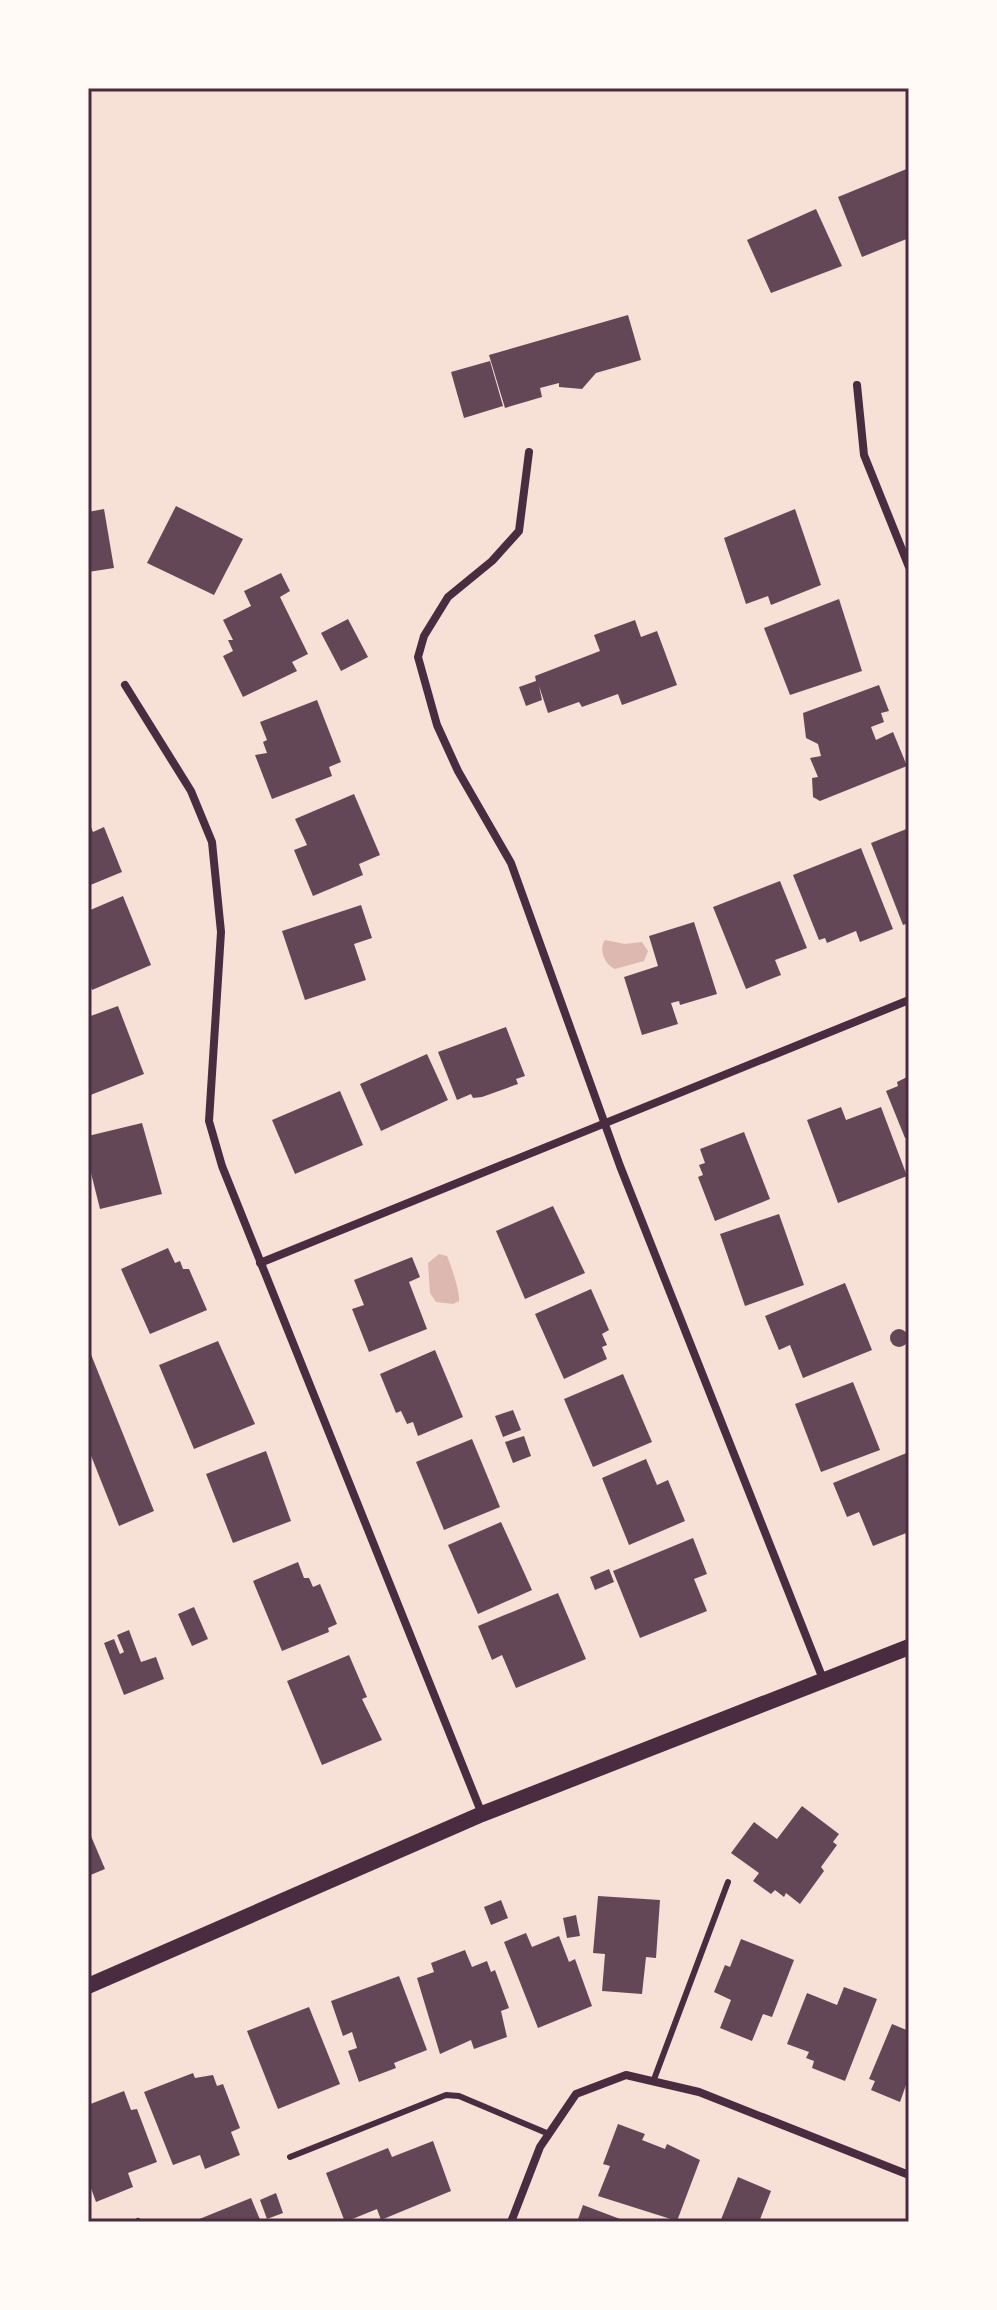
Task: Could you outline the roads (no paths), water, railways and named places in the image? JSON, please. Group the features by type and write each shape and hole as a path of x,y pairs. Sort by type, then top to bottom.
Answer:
{"main road":[{"path":"88,1986 482,1814 909,1647"}],"street":[{"path":"857,385 864,455 909,567"},
{"path":"529,452 527,492 519,531 492,561 448,597 424,636 418,657 437,725 458,771 511,863 604,1122 823,1679"},
{"path":"125,685 191,791 212,842 221,932 209,1121 222,1166 482,1814"},
{"path":"260,1263 909,1000"},
{"path":"511,2222 540,2147 576,2094 626,2075 699,2092 909,2175"}],"lane":[{"path":"653,2082 728,1882"},
{"path":"290,2157 446,2095 466,2099 549,2134"}]}
